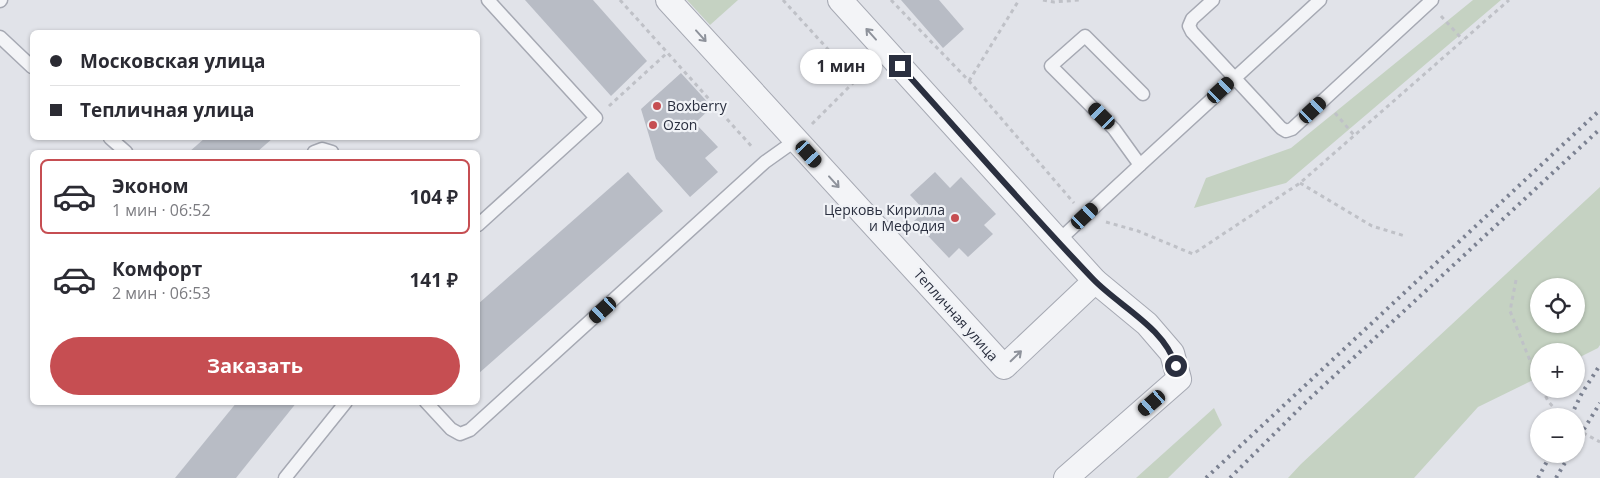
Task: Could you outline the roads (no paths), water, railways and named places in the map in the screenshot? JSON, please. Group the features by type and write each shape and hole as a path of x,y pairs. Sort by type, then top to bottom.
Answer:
{"street":[{"name":"Тепличная улица","path":"668,0 1004,367 1095,281"},
{"path":"840,0 1095,281 1147,324 1172,353 1179,379 1066,478"}],"lane":[{"path":"480,223 596,118 488,0"},
{"path":"1213,0 1192,19 1188,26 1234,78 1286,131 1292,129 1432,0"},
{"path":"1058,241 1320,0"},
{"path":"1140,165 1114,129 1051,66 1084,36 1142,94"},
{"path":"0,37 30,65"},
{"path":"112,140 124,150"},
{"path":"429,405 451,430 460,434 470,430 765,162 796,140"},
{"path":"285,478 344,405"}],"railway":[{"path":"1206,478 1600,110"},
{"path":"1230,478 1306,402 1600,129"},
{"path":"1575,408 1600,365"},
{"path":"1585,427 1600,403"},
{"path":"1538,478 1546,463"},
{"path":"1556,478 1565,463"}],"place":[{"name":"Boxberry","path":"657,106"},
{"name":"Ozon","path":"653,125"},
{"name":"Церковь Кирилла и Мефодия","path":"955,218"}]}
